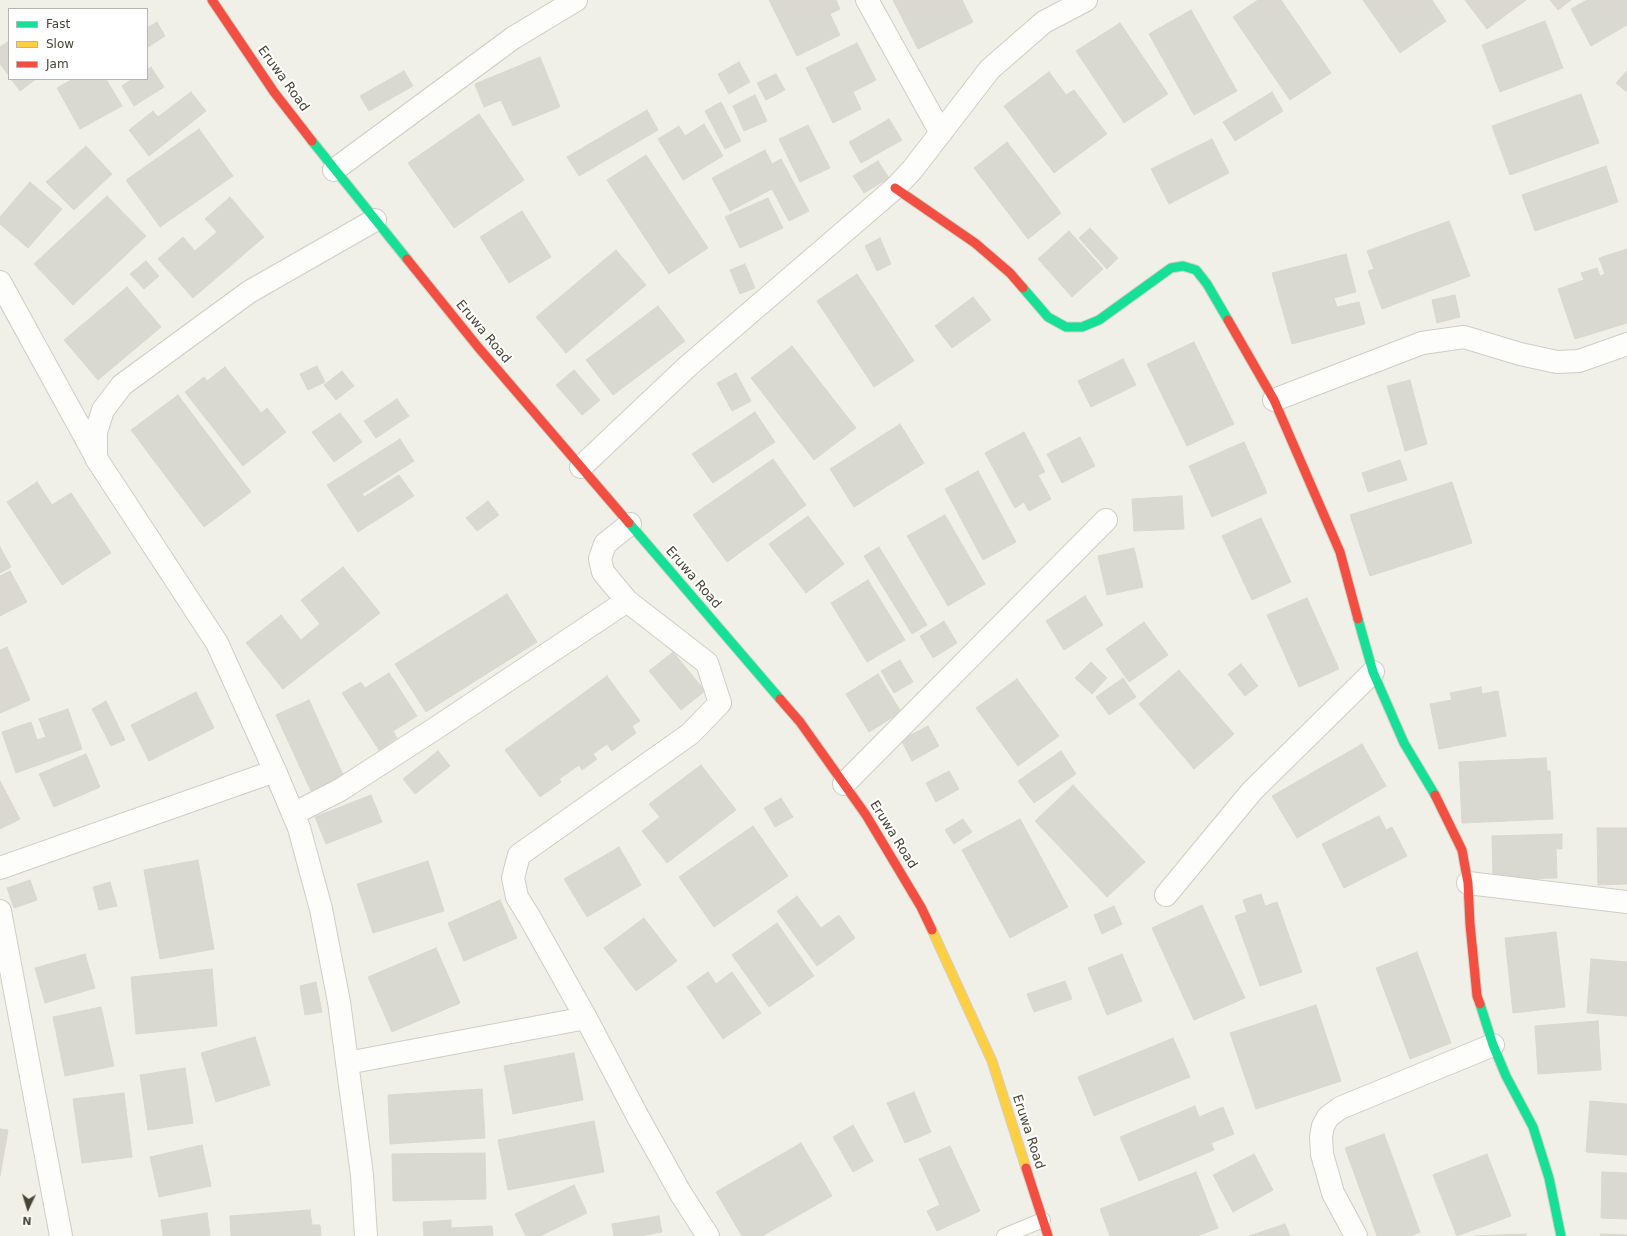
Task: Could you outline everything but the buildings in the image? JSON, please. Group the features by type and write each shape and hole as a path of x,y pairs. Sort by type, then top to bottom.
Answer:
{"main road":[{"name":"Eruwa Road","path":"212,0 274,92 334,170 478,347 800,722 866,815 921,907 992,1061 1048,1236"},
{"path":"895,188 975,243 1010,273 1048,317 1066,327 1082,327 1099,320 1171,268 1183,266 1196,270 1207,284 1274,400 1340,552 1373,672 1404,743 1432,789 1462,850 1468,883 1470,924 1478,996 1506,1076 1533,1127 1549,1178 1560,1236"}],"street":[{"path":"334,170 513,38 576,0"},
{"path":"867,0 941,133"},
{"path":"581,467 688,366 895,188 912,170 990,69 1044,22 1086,0"},
{"path":"96,458 96,432 103,410 122,385 249,292 376,220"},
{"path":"0,282 96,458 217,642 293,814 322,909 339,1002 362,1176 366,1236"},
{"path":"1274,400 1422,343 1464,337 1520,354 1557,362 1579,361 1627,344"},
{"path":"844,784 1106,520"},
{"path":"630,524 605,544 600,558 603,572 627,601 707,663 720,703 690,734 519,855 513,878 517,897 586,1018 634,1110 681,1194 708,1236"},
{"path":"293,814 340,790 627,601"},
{"path":"1166,894 1252,791 1373,672"},
{"path":"0,868 275,771"},
{"path":"1468,883 1627,902"},
{"path":"0,911 61,1236"},
{"path":"347,1063 586,1018"},
{"path":"1356,1236 1333,1193 1322,1154 1321,1137 1323,1126 1328,1117 1340,1108 1494,1045"}],"lane":[{"path":"1004,1236 1043,1220"}],"traffic: fast":[{"path":"312,141 407,259"},
{"path":"1023,288 1048,317 1066,327 1082,327 1099,320 1171,268 1183,266 1196,270 1207,284 1228,320"},
{"path":"629,523 780,699"},
{"path":"1358,619 1373,672 1404,743 1435,795"},
{"path":"1480,1004 1493,1045 1506,1076 1533,1127 1549,1178 1561,1236"}],"traffic: slow":[{"path":"932,930 992,1061 1026,1168"}],"traffic: jam":[{"path":"212,0 274,92 312,141"},
{"path":"895,188 975,243 1010,273 1023,288"},
{"path":"407,259 478,347 629,523"},
{"path":"1228,320 1274,400 1340,552 1358,619"},
{"path":"780,699 800,722 866,815 921,907 932,930"},
{"path":"1435,795 1462,850 1468,883 1470,924 1477,996 1480,1004"},
{"path":"1026,1168 1048,1236"}]}
